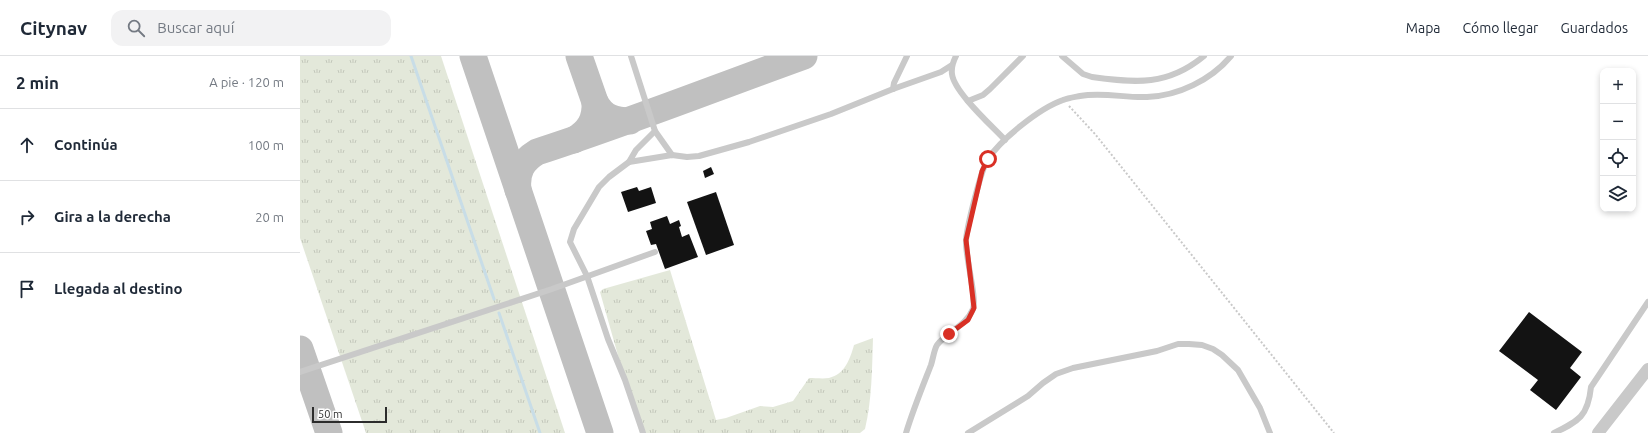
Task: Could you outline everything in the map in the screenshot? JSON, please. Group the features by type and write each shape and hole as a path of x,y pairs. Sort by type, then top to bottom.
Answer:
{"street":[{"path":"1598,433 1648,369"}],"lane":[{"path":"631,56 656,131 672,155"},
{"path":"893,89 894,83 907,56"},
{"path":"956,56 952,65 952,76 958,90 1005,140"},
{"path":"968,101 983,95 1023,56"},
{"path":"1062,56 1083,74 1092,77 1150,81 1161,79 1182,71 1204,56"},
{"path":"906,433 936,346 968,320 974,308 966,240 982,171 988,159 1005,140 1037,114 1063,99 1097,95 1145,97 1167,95 1200,82 1221,66 1231,56"},
{"path":"629,162 672,155 687,157 699,156 749,142 831,114 893,89 941,72 952,65"},
{"path":"643,433 586,276 570,242 571,236 599,187 609,177 629,162 636,150 656,131"},
{"path":"300,372 655,252"},
{"path":"1554,433 1573,424 1585,411 1590,400 1591,386 1648,302"},
{"path":"968,433 1028,396 1043,382 1056,374 1073,368 1157,351 1178,344 1189,344 1202,345 1213,349 1238,370 1260,408 1270,433"}],"path":[{"path":"1063,99 1095,134 1334,433"}],"green space":[{"path":"300,56 441,56 565,433 366,433 300,238"},
{"path":"670,270 716,420 760,406 773,407 793,401 809,378 829,378 835,376 846,365 851,356 854,345 873,338 872,373 865,429 860,433 640,433 600,292 603,289"}],"building":[{"path":"711,167 714,174 705,178 703,171"},
{"path":"637,187 639,191 651,187 656,203 628,212 621,192"},
{"path":"716,192 734,245 706,255 687,202"},
{"path":"667,216 670,224 679,220 681,226 679,227 682,237 689,234 698,257 665,269 656,244 651,245 646,231 652,229 650,222"},
{"path":"1529,312 1582,352 1570,368 1581,377 1556,410 1530,390 1538,380 1499,351"}],"waterway":[{"path":"411,56 494,299"},
{"path":"499,313 540,433"}],"taxiway":[{"path":"473,56 600,433"},
{"path":"579,56 595,102"},
{"path":"518,190 519,172 527,159 537,152 638,117 804,56"},
{"path":"574,140 588,129 593,120 595,102 605,115 614,119 630,121"},
{"path":"300,349 329,433"}],"route":[{"path":"949,334 968,320 974,308 966,240 982,171 988,159"}]}
